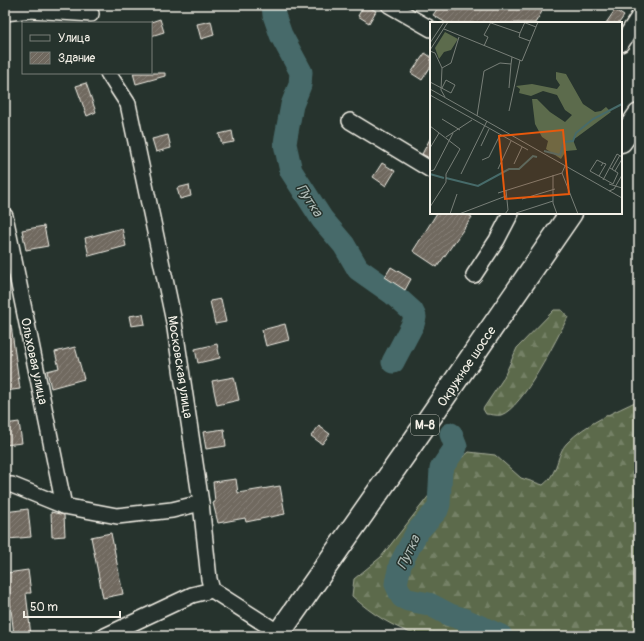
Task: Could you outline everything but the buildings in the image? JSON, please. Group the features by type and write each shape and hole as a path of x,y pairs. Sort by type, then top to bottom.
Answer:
{"main road":[{"path":"622,140 639,115"},
{"name":"Окружное шоссе","path":"278,635 414,442 570,214"}],"street":[{"path":"389,5 430,28"},
{"path":"5,13 28,7 91,14"},
{"path":"622,42 639,16"},
{"name":"Московская улица","path":"109,74 128,104 130,111 174,322 201,503 209,579 212,590"},
{"path":"350,121 430,169"},
{"path":"474,275 497,240 507,215"},
{"name":"Ольховая улица","path":"5,216 64,506"},
{"path":"5,485 12,485 64,506 117,516 172,510 201,503"},
{"path":"105,636 192,595 212,590 278,635"}],"green space":[{"path":"554,310 562,310 568,317 539,371 519,400 510,410 501,415 486,414 483,409 503,379 517,348"},
{"path":"639,400 639,636 419,636 384,620 352,596 354,579 381,557 452,466 469,452 495,455 521,478 543,485 552,475 563,447 567,443 601,418"}],"waterway":[{"name":"Путка","path":"273,5 274,15 281,35 301,72 300,85 292,105 285,144 291,171 322,219 344,245 358,269 392,293 412,311 415,317 413,324 393,362"},
{"name":"Путка","path":"451,434 456,447 441,469 439,504 437,510 417,532 400,565 396,584 402,597 408,600 429,604 450,615 463,619 501,636"}]}
